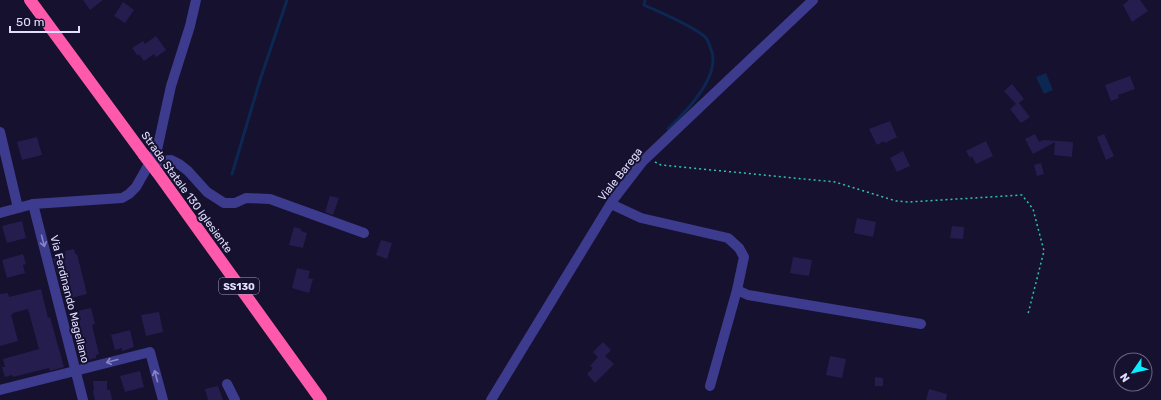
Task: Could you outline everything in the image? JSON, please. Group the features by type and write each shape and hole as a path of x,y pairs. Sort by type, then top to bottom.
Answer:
{"highway":[{"name":"Strada Statale 130 Iglesiente","path":"30,0 149,156 157,172 321,400"}],"street":[{"path":"0,212 33,204 122,198 136,187 149,156 157,150 171,86 190,26 196,0"},
{"name":"Viale Barega","path":"491,400 610,204 646,157 813,0"},
{"path":"0,132 18,208"},
{"path":"149,156 161,161 171,160 179,164 188,171 206,192 224,203 235,203 246,198 270,200 364,233"},
{"name":"Via Ferdinando Magellano","path":"33,204 83,400"},
{"path":"610,204 641,218 728,238 739,248 744,256 737,290 710,386"},
{"path":"737,290 748,295 921,324"},
{"path":"0,390 150,352 162,400"},
{"path":"227,384 235,400"}],"path":[{"path":"646,157 661,165 835,182 896,201 909,202 1022,195 1033,210 1044,251 1028,314"}],"water":[{"path":"1046,73 1053,90 1044,94 1036,77"}],"building":[{"path":"83,0 103,0 90,10"},
{"path":"1129,0 1140,0 1148,11 1132,22 1123,5"},
{"path":"123,2 134,10 125,23 114,16"},
{"path":"156,36 166,50 156,57 154,54 144,61 132,48 143,41 145,44"},
{"path":"1130,76 1135,89 1118,95 1119,98 1111,101 1105,85"},
{"path":"1012,84 1024,99 1019,103 1030,117 1021,123 1010,109 1016,104 1004,91"},
{"path":"890,121 897,137 877,145 869,129"},
{"path":"1035,134 1039,142 1043,140 1073,142 1072,157 1054,155 1055,142 1033,154 1025,139"},
{"path":"1104,134 1114,156 1106,160 1097,137"},
{"path":"37,137 42,155 22,160 17,142"},
{"path":"986,141 993,156 976,164 972,156 970,158 966,151"},
{"path":"903,151 910,166 897,172 890,158"},
{"path":"1041,163 1044,174 1037,176 1034,165"},
{"path":"330,196 339,198 333,215 325,212"},
{"path":"857,218 876,222 873,237 854,233"},
{"path":"22,221 26,238 7,243 2,226"},
{"path":"952,226 964,227 963,239 950,238"},
{"path":"294,227 307,233 303,248 289,245"},
{"path":"381,240 392,243 387,259 376,255"},
{"path":"74,249 75,254 77,254 87,294 67,299 64,297 53,258 66,254 65,251"},
{"path":"23,254 26,264 23,265 25,273 7,278 2,260"},
{"path":"793,257 812,260 809,276 790,273"},
{"path":"297,268 310,271 308,278 313,279 309,293 292,288"},
{"path":"41,289 48,318 50,317 64,367 50,371 49,368 13,377 12,375 5,377 2,367 5,367 3,359 39,349 28,309 13,313 11,315 18,341 0,346 0,294 8,293 9,297"},
{"path":"91,308 95,324 92,325 99,354 96,355 96,358 84,361 73,312"},
{"path":"159,312 163,332 146,336 141,315"},
{"path":"130,330 134,347 122,351 122,348 115,350 111,335"},
{"path":"603,342 611,350 605,356 614,364 595,383 587,374 593,368 590,366 598,357 593,352"},
{"path":"830,356 846,359 842,378 826,375"},
{"path":"140,371 144,387 125,392 120,376"},
{"path":"875,377 883,378 883,386 875,386"},
{"path":"93,381 107,381 107,390 110,390 112,400 95,400"},
{"path":"218,386 223,400 208,400 205,389"},
{"path":"929,389 947,394 946,400 926,400"}],"waterway":[{"path":"232,174 260,80 287,0"},
{"path":"645,0 644,5 683,23 705,37 709,44 713,58 712,69 701,92 693,103 668,129"}]}
